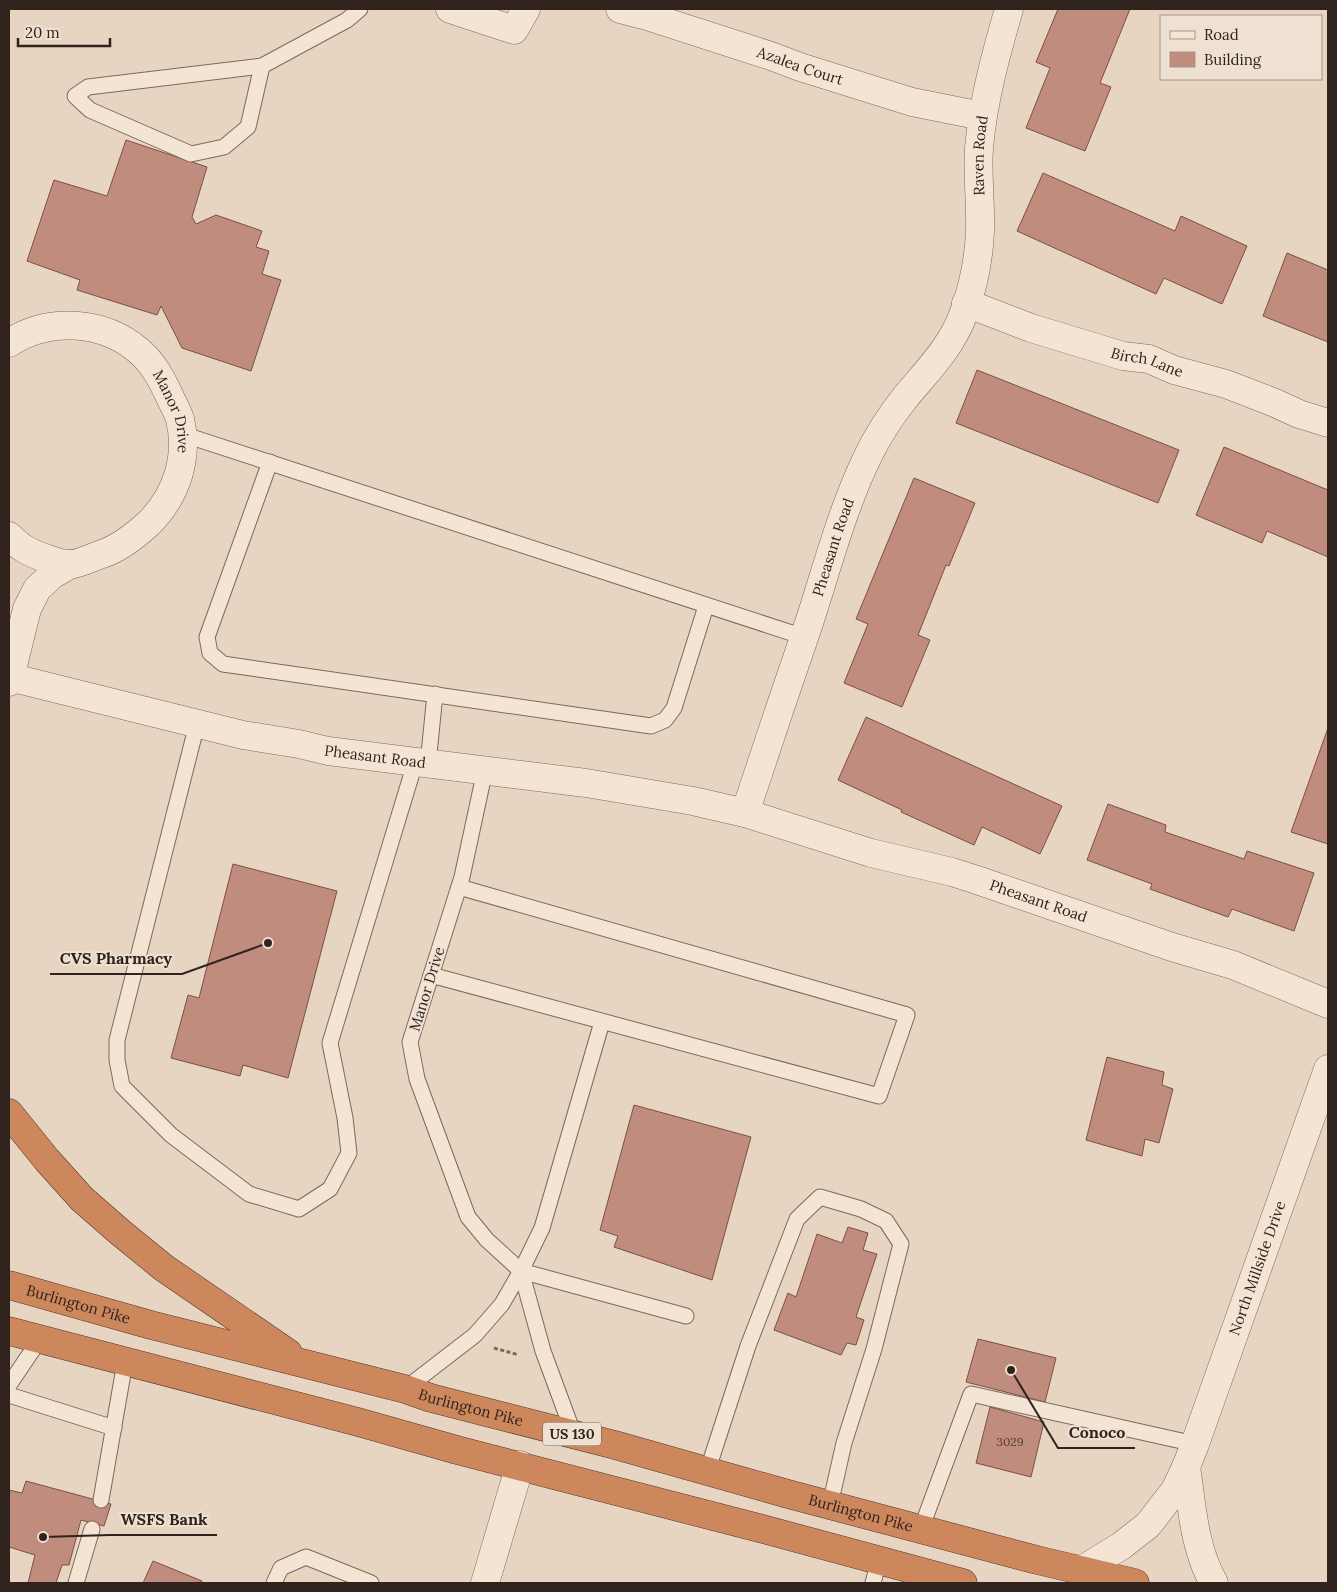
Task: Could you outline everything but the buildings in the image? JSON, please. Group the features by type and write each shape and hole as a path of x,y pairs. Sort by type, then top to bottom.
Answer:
{"highway":[{"path":"9,1113 82,1199 121,1233 164,1268 304,1364"},
{"name":"Burlington Pike","path":"9,1285 151,1325 405,1389 431,1398 1037,1560 1136,1583"},
{"path":"9,1331 520,1465 876,1572 963,1583"}],"street":[{"path":"450,9 514,30 526,9"},
{"name":"Azalea Court","path":"620,9 648,16 912,102 982,116"},
{"name":"Raven Road","path":"966,303 974,277 980,230 979,150 982,116 995,58 1009,9"},
{"name":"Birch Lane","path":"966,303 1031,328 1123,356 1149,360 1174,370 1226,384 1298,414 1328,423"},
{"name":"Pheasant Road","path":"745,813 772,726 804,637 848,501 866,459 890,417 938,358 962,316 966,303"},
{"name":"Manor Drive","path":"9,343 16,338 37,330 58,325 78,326 114,334 140,352 160,376 179,417 183,449 181,468 175,485 166,502 140,532 107,552 71,564 52,575 38,589 27,609 10,679"},
{"path":"9,536 23,548 43,557 71,564"},
{"name":"Pheasant Road","path":"10,679 243,735 299,744 328,751 586,783 693,801 745,813 871,853 974,878 1172,947 1233,965 1328,1004"},
{"name":"North Millside Drive","path":"1082,1570 1121,1546 1148,1525 1175,1490 1190,1456 1328,1069"},
{"name":"North Millside Drive","path":"1190,1456 1200,1549 1214,1583"},
{"path":"485,1583 520,1465"}],"lane":[{"path":"262,66 248,127 224,147 191,154 90,110 75,96 88,88 262,66 347,20 360,9"},
{"path":"182,434 804,637"},
{"path":"270,462 207,637 210,652 223,664 651,726 665,720 674,708 706,606"},
{"path":"197,724 117,1040 117,1060 122,1086 171,1135 249,1194 299,1210 330,1189 349,1152 345,1118 330,1043 422,763 435,694"},
{"name":"Manor Drive","path":"485,770 458,887 410,1042 417,1079 468,1217 487,1240 521,1271"},
{"path":"430,975 879,1096 907,1015 458,887"},
{"path":"405,1389 475,1335 502,1304 521,1271 542,1228 602,1022"},
{"path":"707,1472 748,1346 796,1219 820,1197 861,1209 886,1221 900,1244 874,1349 844,1443 830,1505"},
{"path":"521,1271 686,1316"},
{"path":"521,1271 543,1351 574,1435"},
{"path":"9,1385 40,1339"},
{"path":"101,1500 125,1362"},
{"path":"921,1529 971,1394 1190,1456"},
{"path":"9,1395 114,1428"},
{"path":"76,1583 92,1529"},
{"path":"274,1583 281,1568 306,1557 371,1583"}],"path":[{"path":"489,1347 526,1356"}],"place":[{"name":"CVS Pharmacy","path":"268,943"},
{"name":"Conoco","path":"1011,1370"},
{"name":"WSFS Bank","path":"43,1537"}]}
